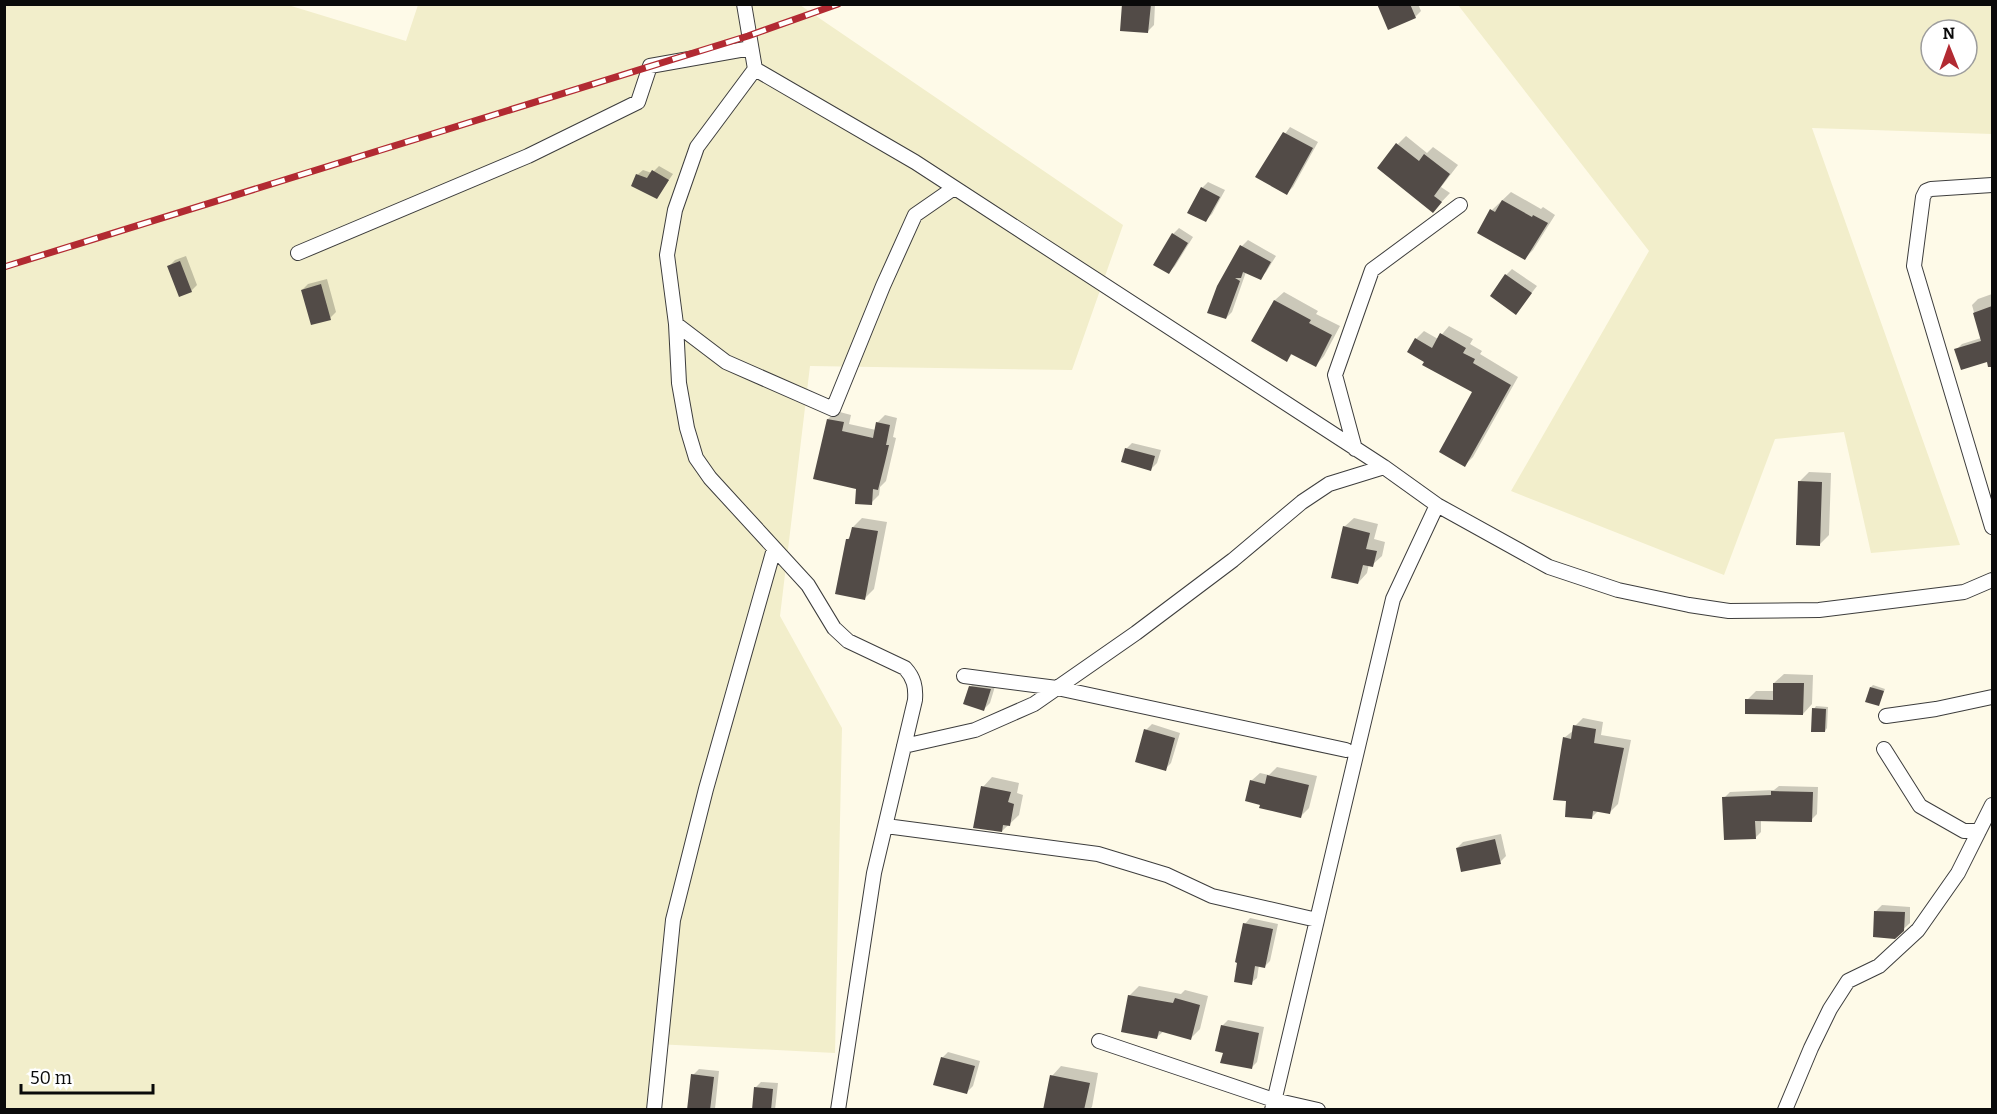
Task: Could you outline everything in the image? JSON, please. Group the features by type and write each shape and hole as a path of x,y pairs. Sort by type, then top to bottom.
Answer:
{"street":[{"path":"744,4 755,69 697,147 675,210 667,255 676,324 679,383 687,428 696,458 710,478 808,585 834,628 848,641 905,668 912,675 916,688 874,873 838,1110"},
{"path":"298,253 528,156 638,102 650,66 751,48"},
{"path":"755,69 915,162 1384,467 1437,505 1549,567 1618,590 1729,611 1830,608 1964,591 1992,579"},
{"path":"1992,185 1931,189 1926,192 1923,197 1914,266 1992,527"},
{"path":"676,324 726,362 833,409 883,286 915,215 954,188"},
{"path":"1355,449 1335,375 1372,270 1460,205"},
{"path":"904,746 975,730 1035,704 1136,633 1233,560 1302,502 1329,484 1384,467"},
{"path":"1273,1105 1393,599 1437,505"},
{"path":"654,1110 673,920 706,789 774,549"},
{"path":"964,676 1057,688 1346,750"},
{"path":"1886,716 1936,709 1992,697"},
{"path":"1884,749 1920,806 1964,831 1979,831"},
{"path":"1785,1110 1830,1009 1848,981 1879,966 1917,930 1958,873 1992,805"},
{"path":"885,826 1098,854 1167,875 1212,896 1317,920"},
{"path":"1099,1041 1273,1105 1318,1110"}],"shaded area":[{"path":"5,5 288,5 406,41 418,5 800,5 1123,225 1072,370 810,366 780,616 842,728 835,1053 656,1044 652,1109 5,1110"},
{"path":"1458,5 1992,5 1992,134 1812,128 1960,545 1871,553 1844,432 1775,439 1724,575 1511,491 1649,251"}],"building":[{"path":"1122,4 1151,4 1148,33 1120,31"},
{"path":"1377,4 1410,4 1416,18 1388,30"},
{"path":"1283,132 1313,148 1287,195 1255,177"},
{"path":"1396,143 1419,161 1424,154 1450,174 1434,196 1442,202 1433,213 1377,168"},
{"path":"652,170 669,180 657,199 631,186 636,174 647,178"},
{"path":"1201,187 1220,197 1206,222 1187,213"},
{"path":"1502,200 1548,223 1525,260 1477,233 1490,209 1495,212"},
{"path":"1172,233 1188,243 1169,274 1153,265"},
{"path":"1240,245 1271,262 1261,280 1243,272 1241,278 1235,278 1240,281 1226,319 1207,313 1217,286"},
{"path":"180,261 192,292 179,297 167,266"},
{"path":"1505,274 1532,293 1516,315 1490,296"},
{"path":"321,284 331,320 311,325 301,290"},
{"path":"1274,300 1311,320 1309,323 1332,335 1316,367 1291,354 1287,362 1251,341"},
{"path":"1992,306 1992,367 1988,367 1987,362 1961,370 1954,349 1981,341 1973,313"},
{"path":"1440,333 1466,348 1463,353 1475,359 1473,363 1511,385 1465,467 1439,452 1472,392 1422,365 1424,362 1407,352 1415,338 1432,348"},
{"path":"827,419 844,422 842,431 873,438 876,422 890,425 886,445 889,445 878,490 873,489 872,505 855,504 856,489 813,479"},
{"path":"1125,448 1155,456 1151,471 1121,462"},
{"path":"1798,481 1822,482 1820,546 1796,545"},
{"path":"1343,526 1370,533 1366,549 1377,551 1373,567 1363,565 1358,584 1331,578"},
{"path":"852,527 878,531 865,600 835,594 846,539 849,539"},
{"path":"1773,683 1804,683 1803,715 1745,714 1745,699 1773,700"},
{"path":"969,686 991,689 984,711 963,704"},
{"path":"1870,687 1884,691 1879,706 1865,702"},
{"path":"1812,708 1826,709 1825,732 1811,732"},
{"path":"1573,725 1596,729 1594,743 1624,748 1610,814 1593,811 1592,819 1565,817 1566,801 1553,800 1563,737 1571,739"},
{"path":"1144,729 1175,738 1166,771 1135,762"},
{"path":"1267,775 1309,785 1301,818 1259,808 1260,805 1245,801 1250,780 1265,784"},
{"path":"981,786 1011,792 1008,802 1014,804 1010,826 1003,825 1002,832 973,828"},
{"path":"1771,791 1813,792 1812,822 1755,821 1756,839 1724,840 1722,797 1771,795"},
{"path":"1495,839 1501,864 1461,872 1456,848"},
{"path":"1874,911 1905,912 1904,931 1895,939 1873,937"},
{"path":"1243,923 1273,929 1265,968 1255,966 1252,985 1234,982 1237,963 1235,962"},
{"path":"1128,995 1173,1003 1175,998 1200,1005 1191,1040 1159,1031 1157,1039 1121,1032"},
{"path":"1221,1025 1259,1033 1252,1069 1220,1063 1223,1053 1215,1051"},
{"path":"941,1057 975,1066 967,1094 933,1085"},
{"path":"691,1074 714,1077 710,1110 687,1110"},
{"path":"1050,1075 1090,1083 1084,1110 1043,1110"},
{"path":"754,1087 773,1089 771,1110 752,1110"}],"railway":[{"path":"4,267 748,36 838,4"}]}
